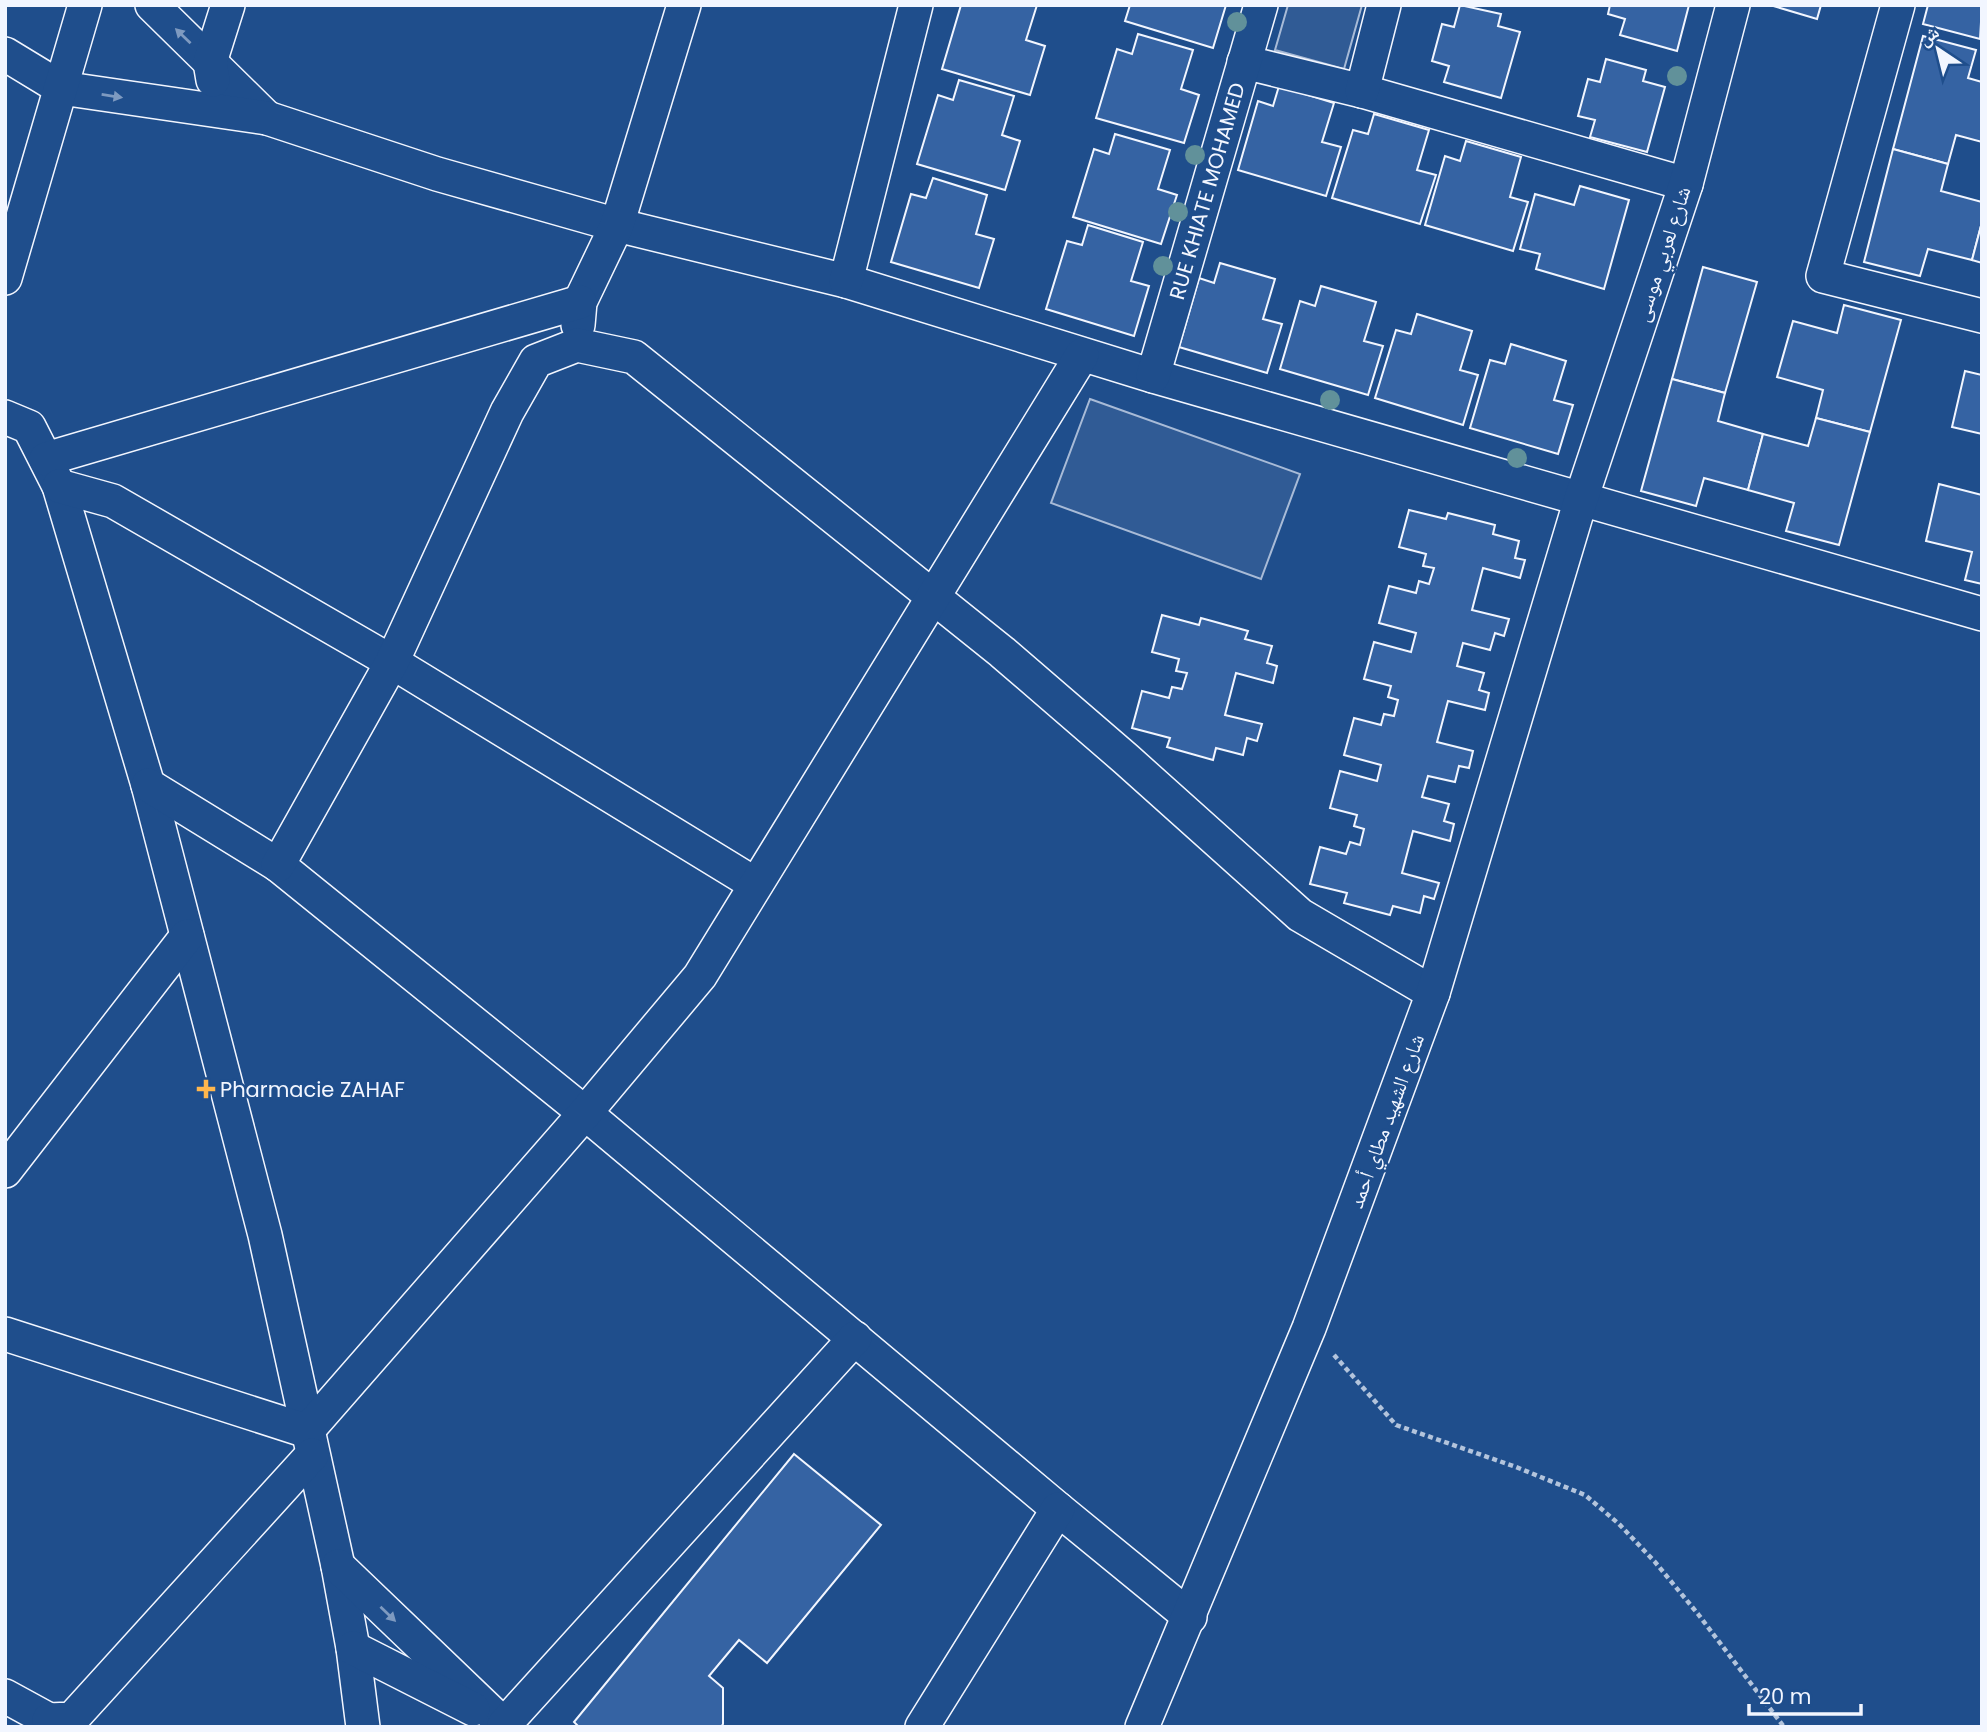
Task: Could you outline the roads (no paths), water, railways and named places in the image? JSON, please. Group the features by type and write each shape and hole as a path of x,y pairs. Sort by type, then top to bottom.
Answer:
{"street":[{"path":"5,278 85,5"},
{"path":"152,5 267,118"},
{"path":"220,112 210,62 228,5"},
{"path":"577,345 580,302 617,225 684,5"},
{"path":"846,281 916,5"},
{"name":"RUE KHIATE MOHAMED","path":"1153,376 1261,5"},
{"path":"1362,91 1384,5"},
{"name":"شارع لعربي موسى","path":"1581,499 1686,184 1733,5"},
{"path":"1898,5 1824,276 1982,316"},
{"path":"5,54 61,88 267,118 437,174 617,225 846,281 1153,376 1982,614"},
{"path":"1244,62 1362,91 1686,184"},
{"path":"53,473 580,302"},
{"path":"278,865 391,662 507,412 536,361 577,345 634,357 935,598 1126,759 1300,915 1433,993"},
{"path":"5,1696 46,1723 72,1719 310,1443 700,976 935,598 1082,355"},
{"path":"5,417 29,427 53,473 148,785 265,1235 338,1566 353,1648 363,1727"},
{"path":"53,473 113,501 391,662 755,884"},
{"name":"شارع الشهيد مطاي أحمد","path":"1142,1727 1309,1328 1433,993 1581,499"},
{"path":"148,785 278,865 585,1113 1190,1617"},
{"path":"5,1171 187,936"},
{"path":"5,1334 310,1443"},
{"path":"505,1726 855,1338"},
{"path":"922,1727 1058,1509"},
{"path":"338,1566 505,1726"},
{"path":"353,1648 505,1726"}],"place":[{"name":"Pharmacie ZAHAF","path":"206,1089"}]}
